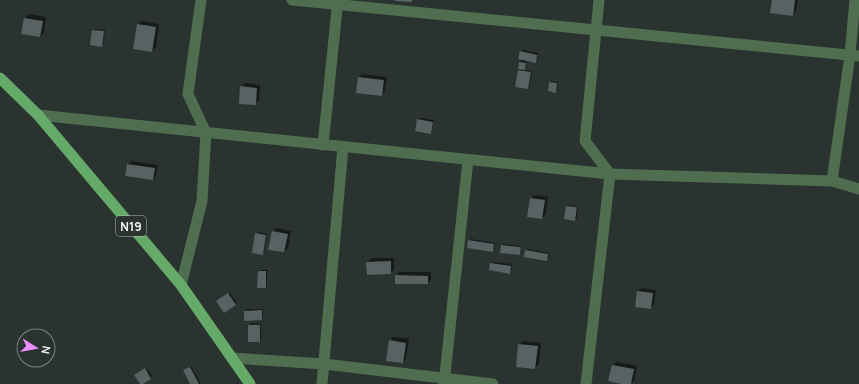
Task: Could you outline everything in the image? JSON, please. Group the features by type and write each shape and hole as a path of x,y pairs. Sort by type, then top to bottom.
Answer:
{"main road":[{"name":"N19","path":"0,78 38,115 181,285 250,384"}],"street":[{"path":"181,285 202,201 206,132 188,94 201,0"},
{"path":"292,0 337,2 854,56"},
{"path":"586,384 610,174 585,141 599,0"},
{"path":"832,181 854,56 855,0"},
{"path":"323,145 337,2"},
{"path":"38,115 610,174 832,181 859,189"},
{"path":"322,384 343,147"},
{"path":"444,381 468,160"},
{"path":"232,358 324,364 444,381 493,384"}],"building":[{"path":"412,0 412,2 395,1"},
{"path":"772,0 795,0 793,16 770,13"},
{"path":"24,18 43,21 40,37 21,34"},
{"path":"137,24 156,27 152,52 133,49"},
{"path":"92,30 104,31 102,47 90,45"},
{"path":"520,51 537,55 536,63 518,59"},
{"path":"519,62 526,63 525,70 518,69"},
{"path":"518,70 531,72 528,89 515,87"},
{"path":"358,77 384,80 382,96 356,93"},
{"path":"549,82 557,83 556,93 548,91"},
{"path":"240,86 257,88 256,105 239,104"},
{"path":"417,119 433,122 431,134 415,131"},
{"path":"127,164 155,168 153,180 125,176"},
{"path":"530,198 545,200 542,219 527,217"},
{"path":"566,206 577,207 575,221 564,219"},
{"path":"272,231 288,234 284,252 268,250"},
{"path":"255,233 266,235 263,255 252,253"},
{"path":"468,240 494,244 493,252 467,248"},
{"path":"501,245 521,247 520,255 500,253"},
{"path":"525,250 548,254 547,261 524,257"},
{"path":"391,261 391,274 367,275 366,262"},
{"path":"490,263 511,266 510,274 489,270"},
{"path":"258,271 266,271 266,288 257,288"},
{"path":"395,275 428,276 428,284 395,284"},
{"path":"637,291 653,293 651,309 635,307"},
{"path":"228,293 236,305 224,313 216,301"},
{"path":"262,310 262,320 244,321 244,311"},
{"path":"248,325 260,325 260,342 248,342"},
{"path":"389,340 406,343 403,363 386,361"},
{"path":"518,344 538,346 535,369 516,367"},
{"path":"612,365 634,369 631,384 621,384 608,381"},
{"path":"190,367 199,384 190,384 183,370"},
{"path":"145,368 151,379 143,384 140,384 134,375"}]}
